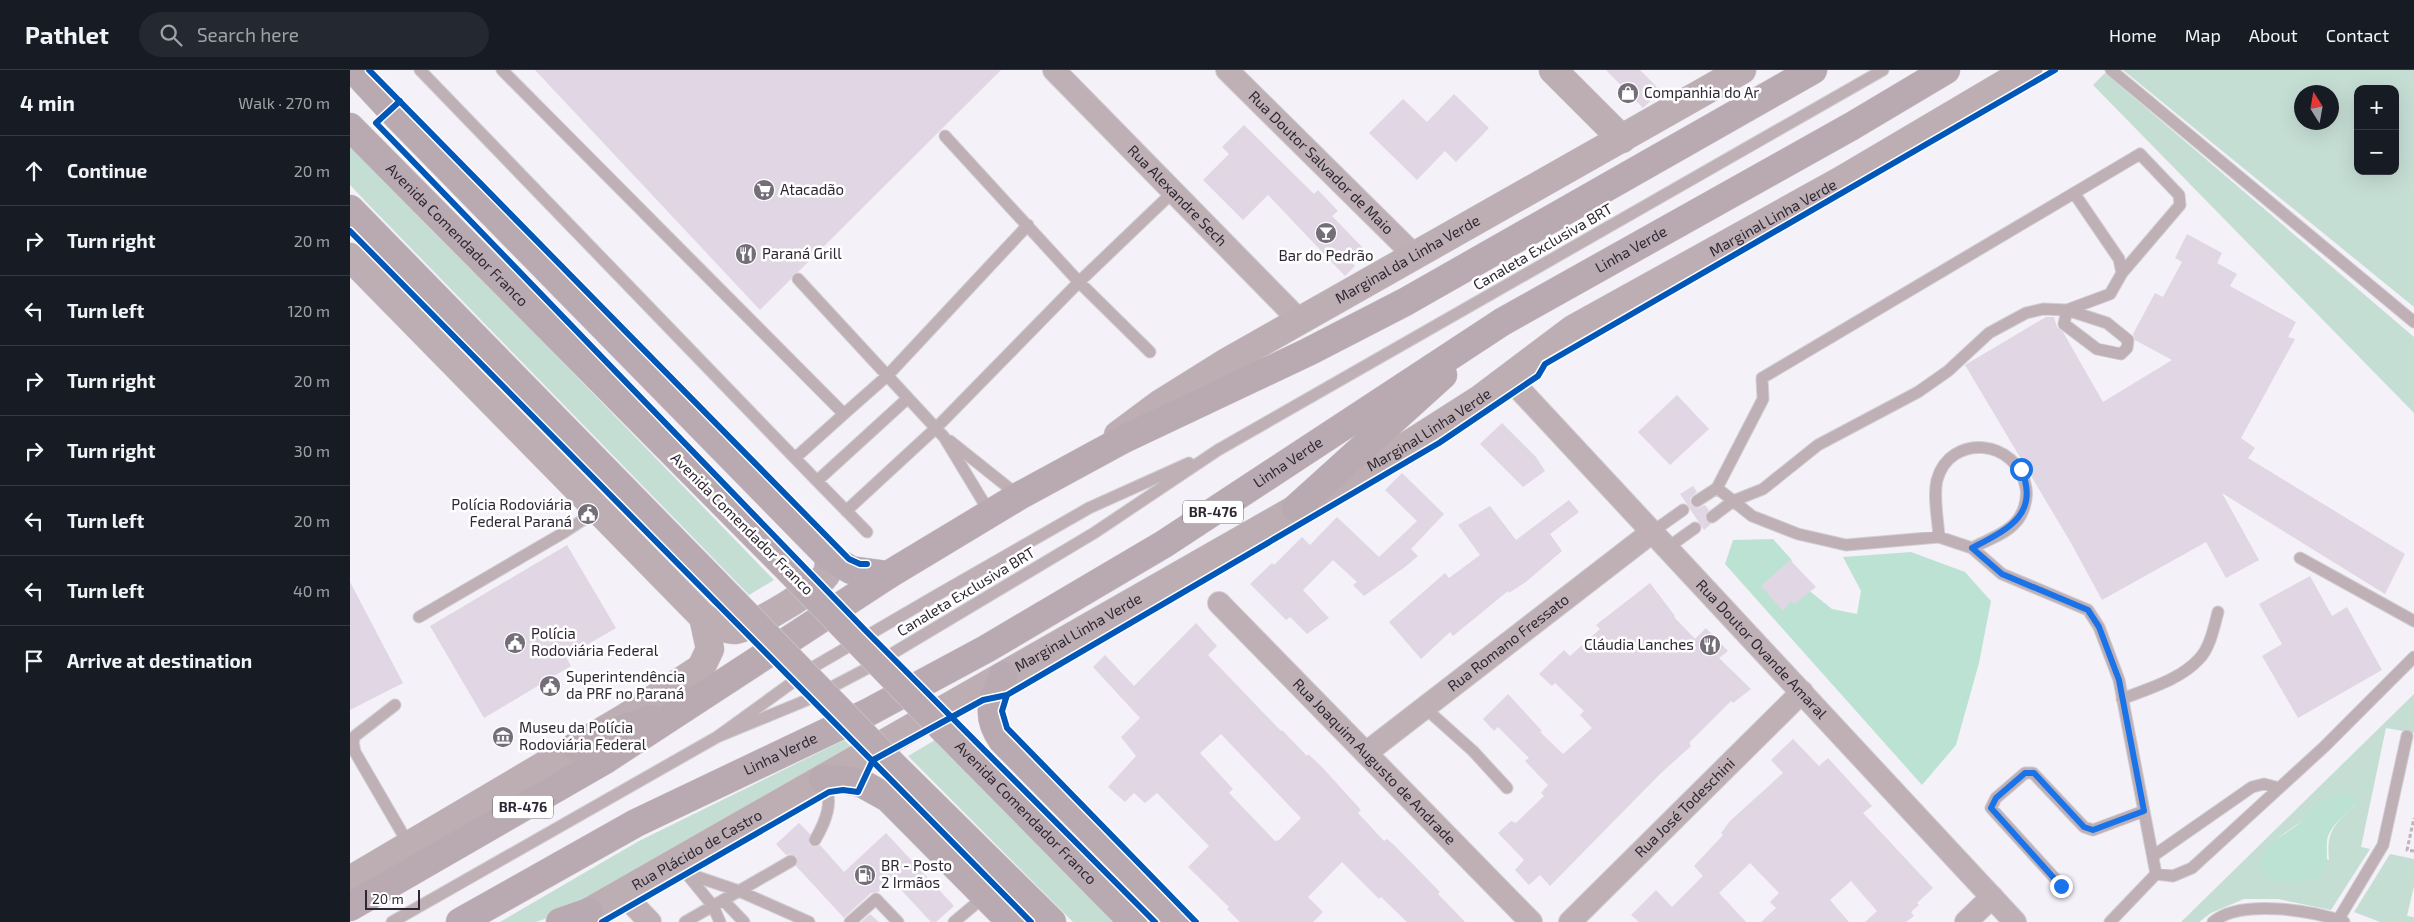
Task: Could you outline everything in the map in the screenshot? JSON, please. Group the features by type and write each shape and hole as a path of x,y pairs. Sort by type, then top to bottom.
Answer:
{"highway":[{"path":"354,70 830,557 851,570 888,575"},
{"name":"BR-476","path":"350,907 605,760 888,575 1019,496 1081,462 1396,307 1813,70"},
{"name":"Linha Verde","path":"460,922 636,823 867,713 986,649 1186,530 1406,383 1502,322 1844,130 1946,70"},
{"name":"Avenida Comendador Franco","path":"350,127 790,571 1133,922"},
{"path":"350,209 888,760 1052,922"},
{"path":"1296,508 1502,322"},
{"path":"1003,676 993,697 991,712 996,730 1002,740 1181,922"},
{"path":"576,746 694,703"},
{"path":"823,779 861,783 888,798 1011,922"},
{"path":"560,922 580,917"}],"main road":[{"path":"1553,70 1622,138"},
{"name":"Marginal da Linha Verde","path":"1081,462 1190,384 1742,70"},
{"name":"Marginal Linha Verde","path":"823,779 1437,427 1573,329 1840,181 2028,70"},
{"path":"350,257 703,617 722,628 730,630 760,621 800,596 822,579 827,573 830,557"},
{"path":"350,880 362,866 409,845 576,746 701,668 710,649 703,617"},
{"name":"Rua Plácido de Castro","path":"580,917 622,893 682,867 823,779"}],"street":[{"name":"Rua Alexandre Sech","path":"1054,70 1300,321"},
{"name":"Rua Doutor Salvador de Maio","path":"1227,70 1416,257"},
{"name":"Rua Doutor Ovande Amaral","path":"1508,377 2015,922"},
{"name":"Rua Romano Fressato","path":"1366,753 1652,532"},
{"name":"Rua Joaquim Augusto de Andrade","path":"1218,603 1531,922"},
{"name":"Rua José Todeschini","path":"1570,922 1802,692"},
{"path":"622,893 650,922"},
{"path":"1966,922 1992,896"}],"lane":[{"path":"420,70 867,532"},
{"path":"502,70 844,414"},
{"name":"Canaleta Exclusiva BRT","path":"717,737 807,700 861,672 1094,533 1218,450 1883,70"},
{"path":"2112,70 2414,322"},
{"path":"945,136 1079,282 1150,352"},
{"path":"1697,501 1718,488 1763,399 1762,378 2140,154 2179,195 2180,205 2122,273 2110,294 2067,310"},
{"path":"846,511 936,428 1079,282 1173,192"},
{"path":"2074,193 2119,259 2122,273"},
{"path":"795,458 887,376 1028,225"},
{"path":"798,279 936,428 990,513"},
{"path":"1712,517 1732,501 1763,489 1818,445 1926,386 1948,371 1989,333 2026,313 2043,309 2067,310 2106,324 2128,340 2127,348 2121,354 2097,349 2064,324 2067,310"},
{"path":"817,481 908,398"},
{"path":"944,438 1019,496"},
{"path":"1939,537 1936,495 1937,479 1943,467 1955,455 1966,449 1982,447 2004,453 2021,469 2027,493 2026,502 2014,524 1972,548"},
{"name":"Canaleta Exclusiva BRT","path":"392,922 717,737 822,662 1089,508 1218,450"},
{"path":"1718,488 1752,516 1798,534 1846,545 1939,537 1972,548 2002,574 2088,610 2099,627 2119,680 2156,874"},
{"path":"419,617 563,533 598,510"},
{"path":"1652,532 1683,510"},
{"path":"1667,548 1695,528"},
{"path":"2300,558 2414,622"},
{"path":"2122,699 2178,676 2200,659 2210,640 2218,612"},
{"path":"2156,874 2173,876 2192,868 2279,788 2414,657"},
{"path":"395,705 355,736 353,742 355,752 409,845"},
{"path":"1425,708 1473,751 1508,788"},
{"path":"2213,922 2247,908 2279,909 2342,921 2383,845 2407,736"},
{"path":"2061,886 1991,808 1996,798 2025,773 2034,773 2084,827 2093,830 2144,811"},
{"path":"815,840 826,821 829,802 829,792 823,779"},
{"path":"2153,856 2252,787 2264,784 2279,788"},
{"path":"685,922 792,861"},
{"path":"682,867 809,922"},
{"path":"682,867 712,906 720,922"},
{"path":"2110,922 2156,874"},
{"path":"954,922 985,896"},
{"path":"850,922 876,899 898,922"},
{"path":"723,900 744,922"}],"path":[{"path":"2414,818 2407,850 2414,852"}],"green space":[{"path":"2123,70 2414,70 2414,307"},
{"path":"2105,73 2414,337 2414,413 2093,85"},
{"path":"350,143 774,580 749,595 368,204 350,185"},
{"path":"1773,539 1791,559 1801,584 1832,609 1857,614 1861,591 1843,557 1911,552 1965,572 1991,601 1979,663 1956,745 1922,785 1725,564 1733,540"},
{"path":"2414,694 2414,733 2386,728 2361,847 2370,849 2331,910 2278,899 2244,899 2211,913 2199,922 2181,922","holes":["2356,804 2337,823 2331,834 2328,850 2329,860 2279,837 2305,819"]},
{"path":"844,740 857,752 570,910 536,922 500,922 639,841"},
{"path":"935,740 1114,922 1073,922 908,756"},
{"path":"2345,792 2354,795 2356,804 2338,821 2328,836 2327,857 2320,877 2305,881 2284,882 2263,876 2262,856 2267,848 2305,818 2317,804"},
{"path":"2390,854 2414,859 2414,886 2407,916 2414,917 2414,922 2380,922 2354,912"}],"building":[{"name":"Atacadão","path":"535,70 1001,70 798,272 793,274 791,279 760,310"},
{"path":"1606,70 1640,70 1661,91 1643,108"},
{"path":"1454,94 1489,128 1456,162 1445,151 1417,180 1369,133 1403,99 1427,122"},
{"path":"1244,125 1314,194 1318,190 1338,211 1332,216 1364,249 1351,261 1355,266 1345,276 1268,195 1243,220 1203,180 1229,154 1222,147"},
{"path":"2187,234 2222,253 2217,263 2237,274 2230,286 2296,322 2288,337 2295,339 2241,438 2255,448 2248,458 2405,554 2385,594 2222,493 2259,560 2226,578 2206,542 2102,600 2071,543 1965,365 2046,317 2054,317 2057,327 2063,332 2103,402 2172,360 2135,340 2133,334 2155,293 2163,297 2182,262 2175,258"},
{"path":"1677,395 1709,429 1670,465 1638,432"},
{"path":"1502,423 1536,457 1545,471 1523,487 1480,444"},
{"path":"1402,473 1444,514 1411,549 1418,556 1405,567 1364,596 1353,585 1357,582 1333,560 1303,590 1329,618 1307,634 1290,617 1286,620 1250,584 1272,563 1274,565 1302,537 1310,545 1337,517 1379,557 1417,521 1385,490"},
{"path":"1693,486 1697,492 1690,498 1691,505 1698,508 1705,505 1709,510 1705,518 1711,524 1704,530 1680,494"},
{"path":"1569,500 1579,512 1550,534 1562,551 1527,581 1509,593 1508,591 1453,636 1450,632 1421,659 1389,622 1445,573 1449,578 1480,555 1458,525 1490,506 1516,540"},
{"name":"Polícia Rodoviária Federal","path":"567,545 616,628 566,657 571,666 484,718 430,626"},
{"path":"1790,560 1816,587 1794,604 1791,601 1783,611 1761,586"},
{"path":"2310,576 2332,616 2347,607 2382,670 2298,718 2262,656 2282,644 2259,604"},
{"path":"350,582 403,683 350,710"},
{"path":"1650,583 1674,617 1695,639 1706,628 1728,651 1719,658 1751,689 1733,703 1731,701 1689,743 1691,746 1660,774 1550,886 1540,875 1529,885 1515,870 1524,860 1498,833 1511,821 1516,823 1544,796 1541,793 1548,785 1525,761 1529,758 1498,727 1494,731 1483,719 1508,694 1542,731 1540,732 1563,754 1592,728 1580,715 1584,711 1555,683 1552,686 1539,674 1564,650 1570,656 1600,629 1596,625"},
{"path":"1196,623 1217,646 1208,655 1281,731 1307,756 1308,754 1321,766 1361,810 1358,813 1384,841 1387,839 1394,845 1440,892 1438,894 1465,922 1407,922 1381,897 1379,899 1342,862 1308,897 1323,912 1313,922 1240,922 1227,909 1229,907 1188,867 1209,846 1157,793 1145,803 1134,793 1125,802 1108,787 1136,756 1121,737 1140,718 1093,667 1105,655 1134,686","holes":["1221,734 1301,818 1279,840 1275,841 1229,793 1233,789 1200,753"]},
{"path":"1793,739 1819,766 1828,758 1872,806 1863,813 1933,888 1917,903 1919,905 1911,912 1914,916 1906,922 1865,922 1877,911 1851,881 1830,900 1849,922 1761,922 1776,908 1770,902 1779,893 1750,863 1719,893 1746,922 1639,922 1631,915 1656,890 1672,907 1703,876 1694,866 1723,835 1721,833 1730,821 1783,773 1771,760"},
{"name":"BR - Posto 2 Irmãos","path":"799,823 810,834 809,844 815,847 820,845 844,872 886,833 954,906 936,922 931,922 891,879 878,892 871,893 844,918 796,866 797,857 791,854 786,855 776,844"},
{"path":"870,914 879,922 861,922"}],"cycle path":[{"path":"369,70 849,559 860,564 867,564"},
{"path":"602,922 829,792 843,790 858,792 873,760 983,700 1007,695 1439,443 1538,376 1545,364 2055,70"},
{"path":"400,101 376,123 864,629 1155,922"},
{"path":"350,231 1031,922"},
{"path":"1007,695 1002,711 1007,728 1196,922"}],"place":[{"name":"Companhia do Ar","path":"1628,93"},
{"name":"Atacadão","path":"764,190"},
{"name":"Bar do Pedrão","path":"1326,233"},
{"name":"Paraná Grill","path":"746,254"},
{"name":"Polícia Rodoviária Federal Paraná","path":"588,514"},
{"name":"Polícia Rodoviária Federal","path":"515,643"},
{"name":"Cláudia Lanches","path":"1710,645"},
{"name":"Superintendência da PRF no Paraná","path":"550,686"},
{"name":"Museu da Polícia Rodoviária Federal","path":"503,737"},
{"name":"BR - Posto 2 Irmãos","path":"865,875"}],"route":[{"path":"2021,469 2027,493 2026,502 2020,516 2014,524 2001,533 1972,548 2002,574 2088,610 2099,627 2119,680 2144,811 2093,830 2084,827 2034,773 2025,773 1996,798 1991,808 2061,886"}]}
